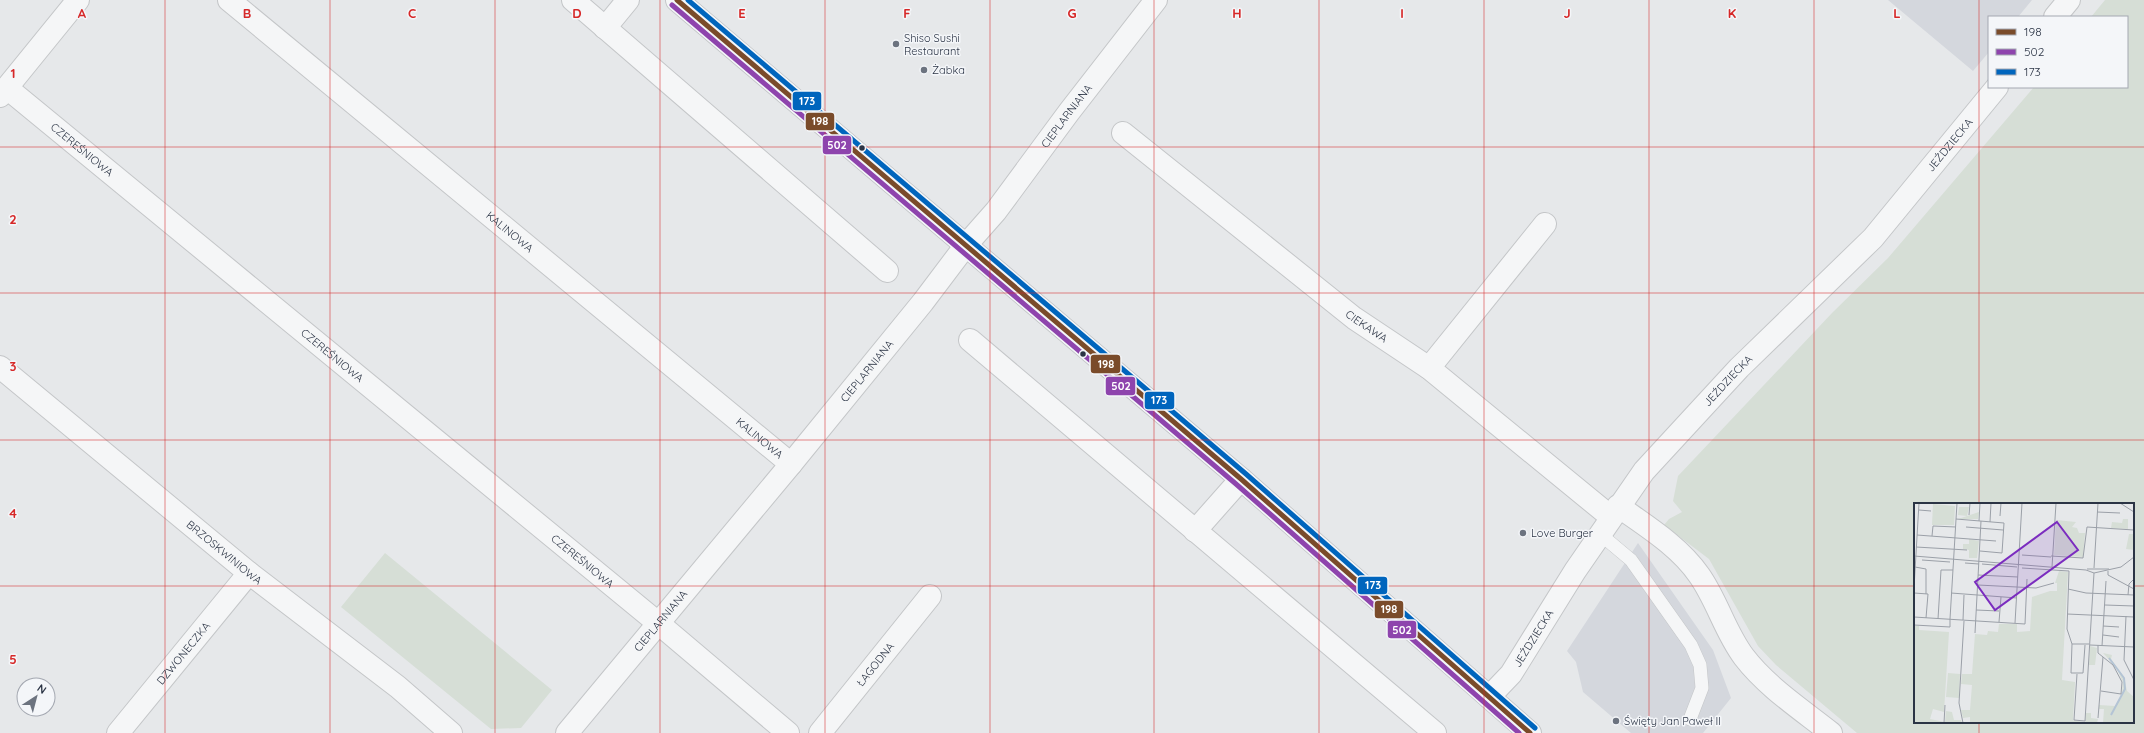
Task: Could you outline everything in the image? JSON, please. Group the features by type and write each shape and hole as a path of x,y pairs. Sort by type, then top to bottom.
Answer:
{"street":[{"path":"3,92 78,0"},
{"name":"KALINOWA","path":"229,0 791,464"},
{"path":"572,0 887,271"},
{"path":"605,28 628,0"},
{"path":"677,0 1241,479 1530,733"},
{"name":"CIEPLARNIANA","path":"567,733 791,464 923,302 966,245 996,212 1156,0"},
{"path":"2056,16 2069,0"},
{"name":"JEŹDZIECKA","path":"1489,697 1511,674 1610,519 1644,471 1739,368 1873,238 1996,88"},
{"name":"CZEREŚNIOWA","path":"3,92 658,623"},
{"name":"CIEKAWA","path":"1123,133 1354,318 1429,368 1610,519 1683,556 1699,575 1719,609 1729,634 1744,657 1763,677 1831,733"},
{"path":"1429,368 1545,224"},
{"path":"970,340 1435,733"},
{"name":"BRZOSKWINIOWA","path":"0,367 249,572 398,686 452,733"},
{"path":"1195,531 1241,479"},
{"name":"DZWONECZKA","path":"118,733 249,572"},
{"name":"ŁAGODNA","path":"820,733 930,596"},
{"path":"658,623 788,733"}],"lane":[{"path":"1610,519 1631,560 1691,645 1700,664 1702,688 1690,719"}],"shaded area":[{"path":"1888,0 2032,0 2019,16 1988,16 1988,53 1973,71"},
{"path":"2105,0 2144,0 2144,733 1857,733 1776,665 1758,646 1709,559 1664,525 1669,519 1682,512 1673,501 1678,476 1832,313 1888,258 2033,88 2128,88 2128,16 2092,16"},
{"path":"1638,543 1713,650 1731,698 1703,733 1631,733 1583,692 1576,662 1567,651"},
{"path":"385,553 552,690 521,728 491,729 341,607"}],"transit line":[{"name":"198","path":"677,0 1241,479 1530,733"},
{"name":"173","path":"688,0 1246,474 1535,728"},
{"name":"502","path":"672,5 1236,484 1519,733"}],"place":[{"name":"Shiso Sushi Restaurant","path":"896,44"},
{"name":"Żabka","path":"924,70"},
{"name":"Love Burger","path":"1523,533"},
{"name":"Święty Jan Paweł II","path":"1616,721"}]}
